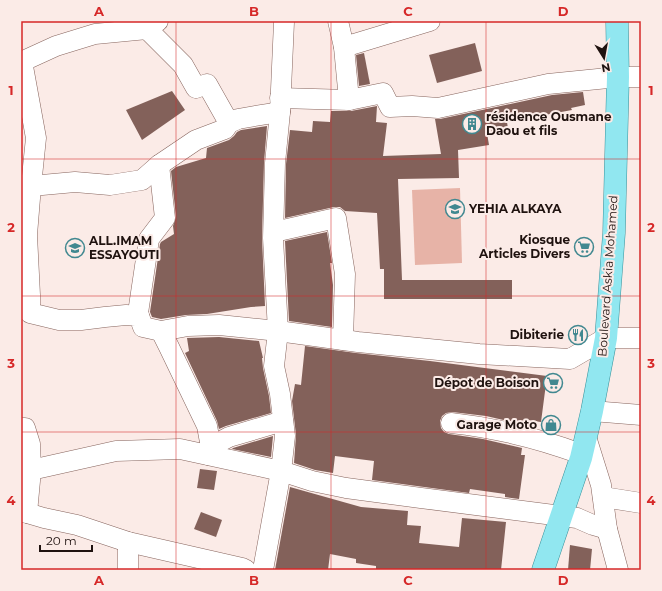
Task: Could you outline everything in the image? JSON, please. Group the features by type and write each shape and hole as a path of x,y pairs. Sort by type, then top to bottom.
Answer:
{"main road":[{"name":"Boulevard Askia Mohamed","path":"543,570 584,446 606,338 614,233 618,77 617,21"}],"street":[{"path":"263,570 281,471 285,436 280,394 274,366 278,331 274,232 275,164 286,21"},
{"path":"338,21 344,47 349,100"},
{"path":"344,47 428,21"},
{"path":"139,316 59,320 30,313 26,295 27,235 36,138 22,61 56,46 95,34 153,25 183,65 196,88 207,84 229,123"},
{"path":"31,186 75,182 110,186 142,180 159,165 196,140 225,129 229,123 238,119 280,105 349,100 383,92 390,107 412,106 438,108 548,84 618,77 641,77"},
{"path":"159,165 165,218 149,239 138,312 143,327 161,331 188,326 219,326 278,331 343,340 479,354 570,359 606,338 641,338"},
{"path":"274,232 336,218 345,274 343,340"},
{"path":"161,331 207,426 210,442 209,455"},
{"path":"592,411 641,415"},
{"path":"209,455 214,444 229,437 283,421"},
{"path":"451,423 480,426 516,433 558,445 584,446 601,485 606,529 618,570"},
{"path":"21,428 25,428 30,444 31,470 24,512 76,525 128,542 246,570"},
{"path":"31,470 116,451 180,449 281,471 312,481 346,488 577,518 606,529"},
{"path":"603,497 641,503"},
{"path":"128,542 128,570"}],"shaded area":[{"path":"460,188 462,263 415,265 412,190"}],"building":[{"path":"475,43 482,71 437,83 429,55"},
{"path":"364,53 370,84 359,86 356,55"},
{"path":"172,91 185,110 142,140 126,110"},
{"path":"583,92 585,105 571,108 572,110 507,122 508,129 487,133 489,145 458,150 459,178 398,179 402,280 512,280 512,299 384,299 384,269 380,269 377,213 345,211 340,207 334,207 285,218 286,164 290,130 312,132 313,121 330,122 331,111 351,111 377,106 376,122 387,123 383,156 441,154 435,119 552,95"},
{"path":"267,126 264,163 262,238 265,306 161,319 152,317 150,312 160,244 174,234 173,226 176,217 171,171 176,167 206,158 207,148 229,140 241,130"},
{"path":"327,232 332,263 330,263 333,285 332,327 289,321 285,241"},
{"path":"219,337 259,341 271,413 219,429 217,421 185,353 189,351 187,338"},
{"path":"305,346 547,376 541,422 526,420 525,425 486,416 452,412 446,413 442,416 440,421 441,428 444,432 449,434 483,439 522,448 521,455 525,455 519,499 505,497 505,494 470,489 469,493 372,480 374,461 335,456 333,473 315,470 294,463 296,435 292,401 295,384 301,385"},
{"path":"273,436 271,457 232,449 233,448"},
{"path":"200,469 217,471 214,490 197,488"},
{"path":"290,487 361,507 408,511 407,525 421,526 419,543 459,547 462,518 506,522 501,570 376,570 376,566 356,563 356,559 330,554 328,570 275,570"},
{"path":"201,512 222,520 216,537 194,529"},
{"path":"570,545 592,549 590,570 568,570"}],"place":[{"name":"résidence Ousmane Daou et fils","path":"472,124"},
{"name":"YEHIA ALKAYA","path":"455,209"},
{"name":"Kiosque Articles Divers","path":"584,247"},
{"name":"ALL.IMAM ESSAYOUTI","path":"75,248"},
{"name":"Dibiterie","path":"578,335"},
{"name":"Dépot de Boison","path":"553,383"},
{"name":"Garage Moto","path":"551,425"}]}
